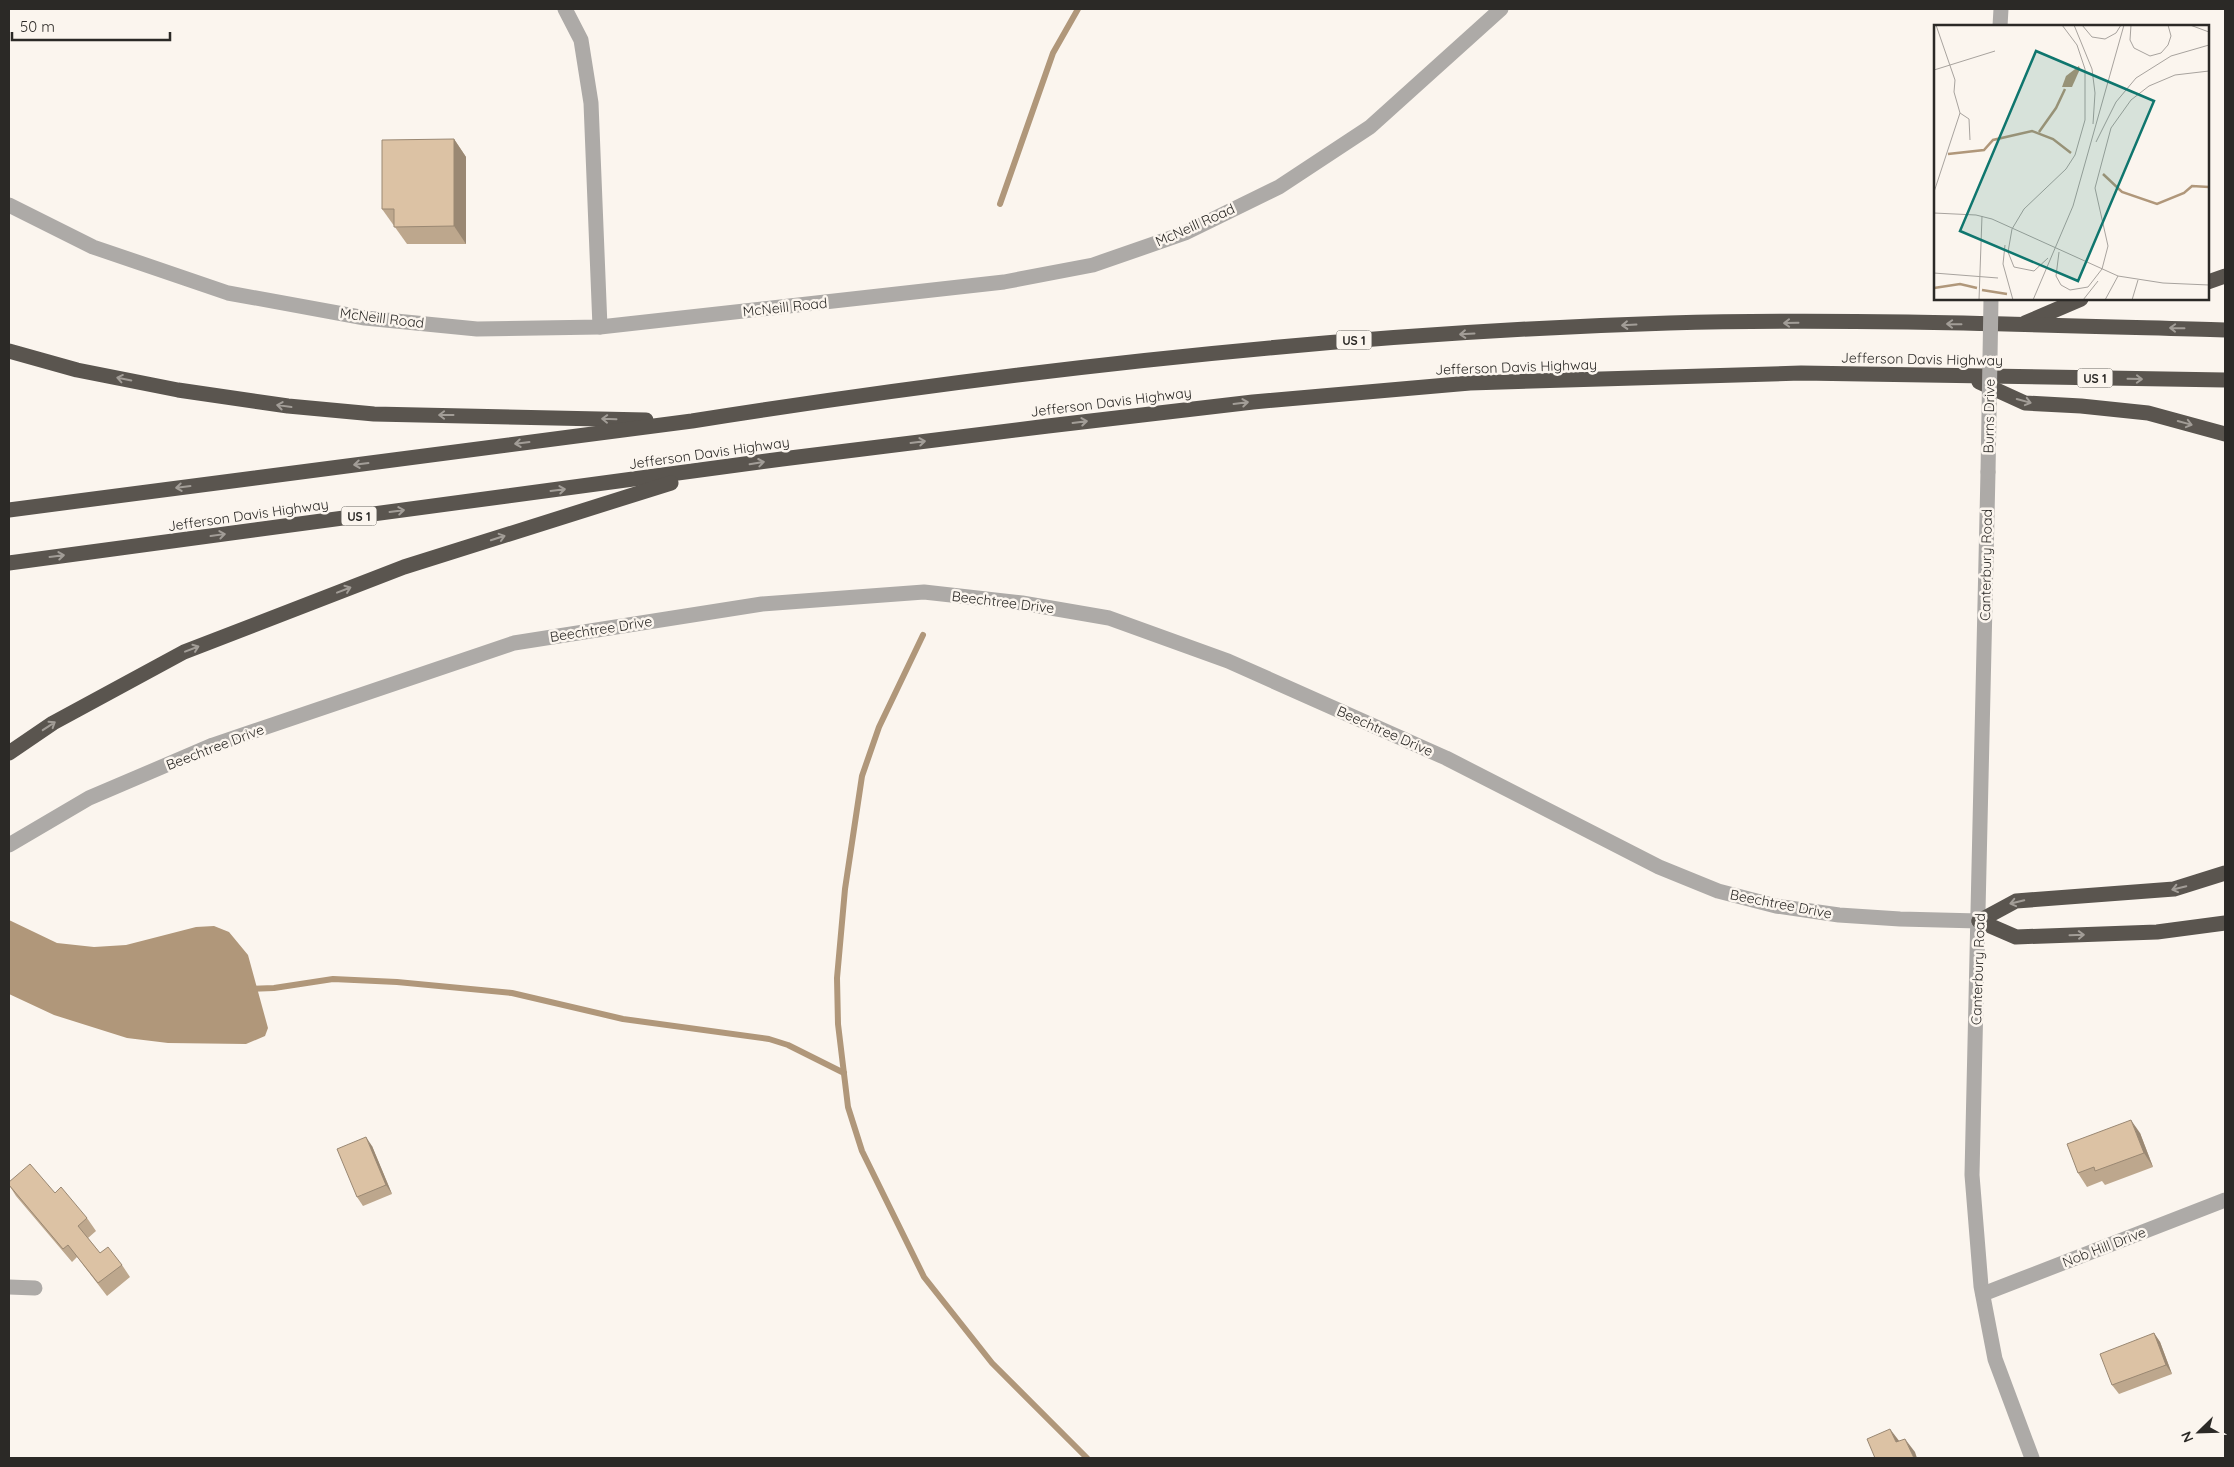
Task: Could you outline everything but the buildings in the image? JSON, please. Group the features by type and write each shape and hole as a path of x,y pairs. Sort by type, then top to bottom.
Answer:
{"highway":[{"path":"2209,282 2225,276"},
{"path":"2020,325 2079,300"},
{"name":"US 1","path":"9,510 692,422 790,406 1157,359 1389,337 1669,324 1856,322 2225,330"},
{"path":"9,351 77,370 178,390 288,406 374,414 692,422"},
{"name":"Jefferson Davis Highway","path":"9,562 812,456 1243,403 1460,384 1801,373 2225,380"},
{"path":"1964,375 2024,403 2081,406 2148,413 2225,434"},
{"path":"9,753 53,723 184,652 404,567 709,470"},
{"path":"1979,921 2016,901 2174,889 2225,873"},
{"path":"1979,921 2016,937 2156,932 2225,923"}],"street":[{"path":"565,9 580,40 591,103 600,327"},
{"name":"McNeill Road","path":"9,205 93,247 228,293 365,318 477,329 600,327 1004,282 1093,265 1185,233 1278,187 1370,126 1501,9"},
{"path":"2000,25 2001,9"},
{"name":"Burns Drive","path":"1988,472 1992,300"},
{"name":"Canterbury Road","path":"1988,472 1972,1175 1983,1294 1995,1360 2032,1458"},
{"name":"Beechtree Drive","path":"9,845 88,798 213,745 514,643 762,604 924,592 1022,602 1110,618 1228,661 1446,758 1659,868 1718,891 1776,906 1839,915 1979,921"},
{"name":"Nob Hill Drive","path":"1983,1294 2225,1200"},
{"path":"9,1287 35,1288"}],"shaded area":[{"path":"9,920 57,943 94,947 126,945 196,927 214,926 229,932 248,955 268,1028 265,1036 246,1044 168,1043 127,1038 54,1015 9,994"}],"waterway":[{"path":"1000,204 1053,53 1078,9"},
{"path":"923,635 879,727 862,776 845,889 837,978 838,1024 848,1107 862,1151 924,1277 992,1363 1087,1458"},
{"path":"251,989 274,988 333,979 397,982 512,993 623,1019 769,1039 788,1045 844,1073"}]}
